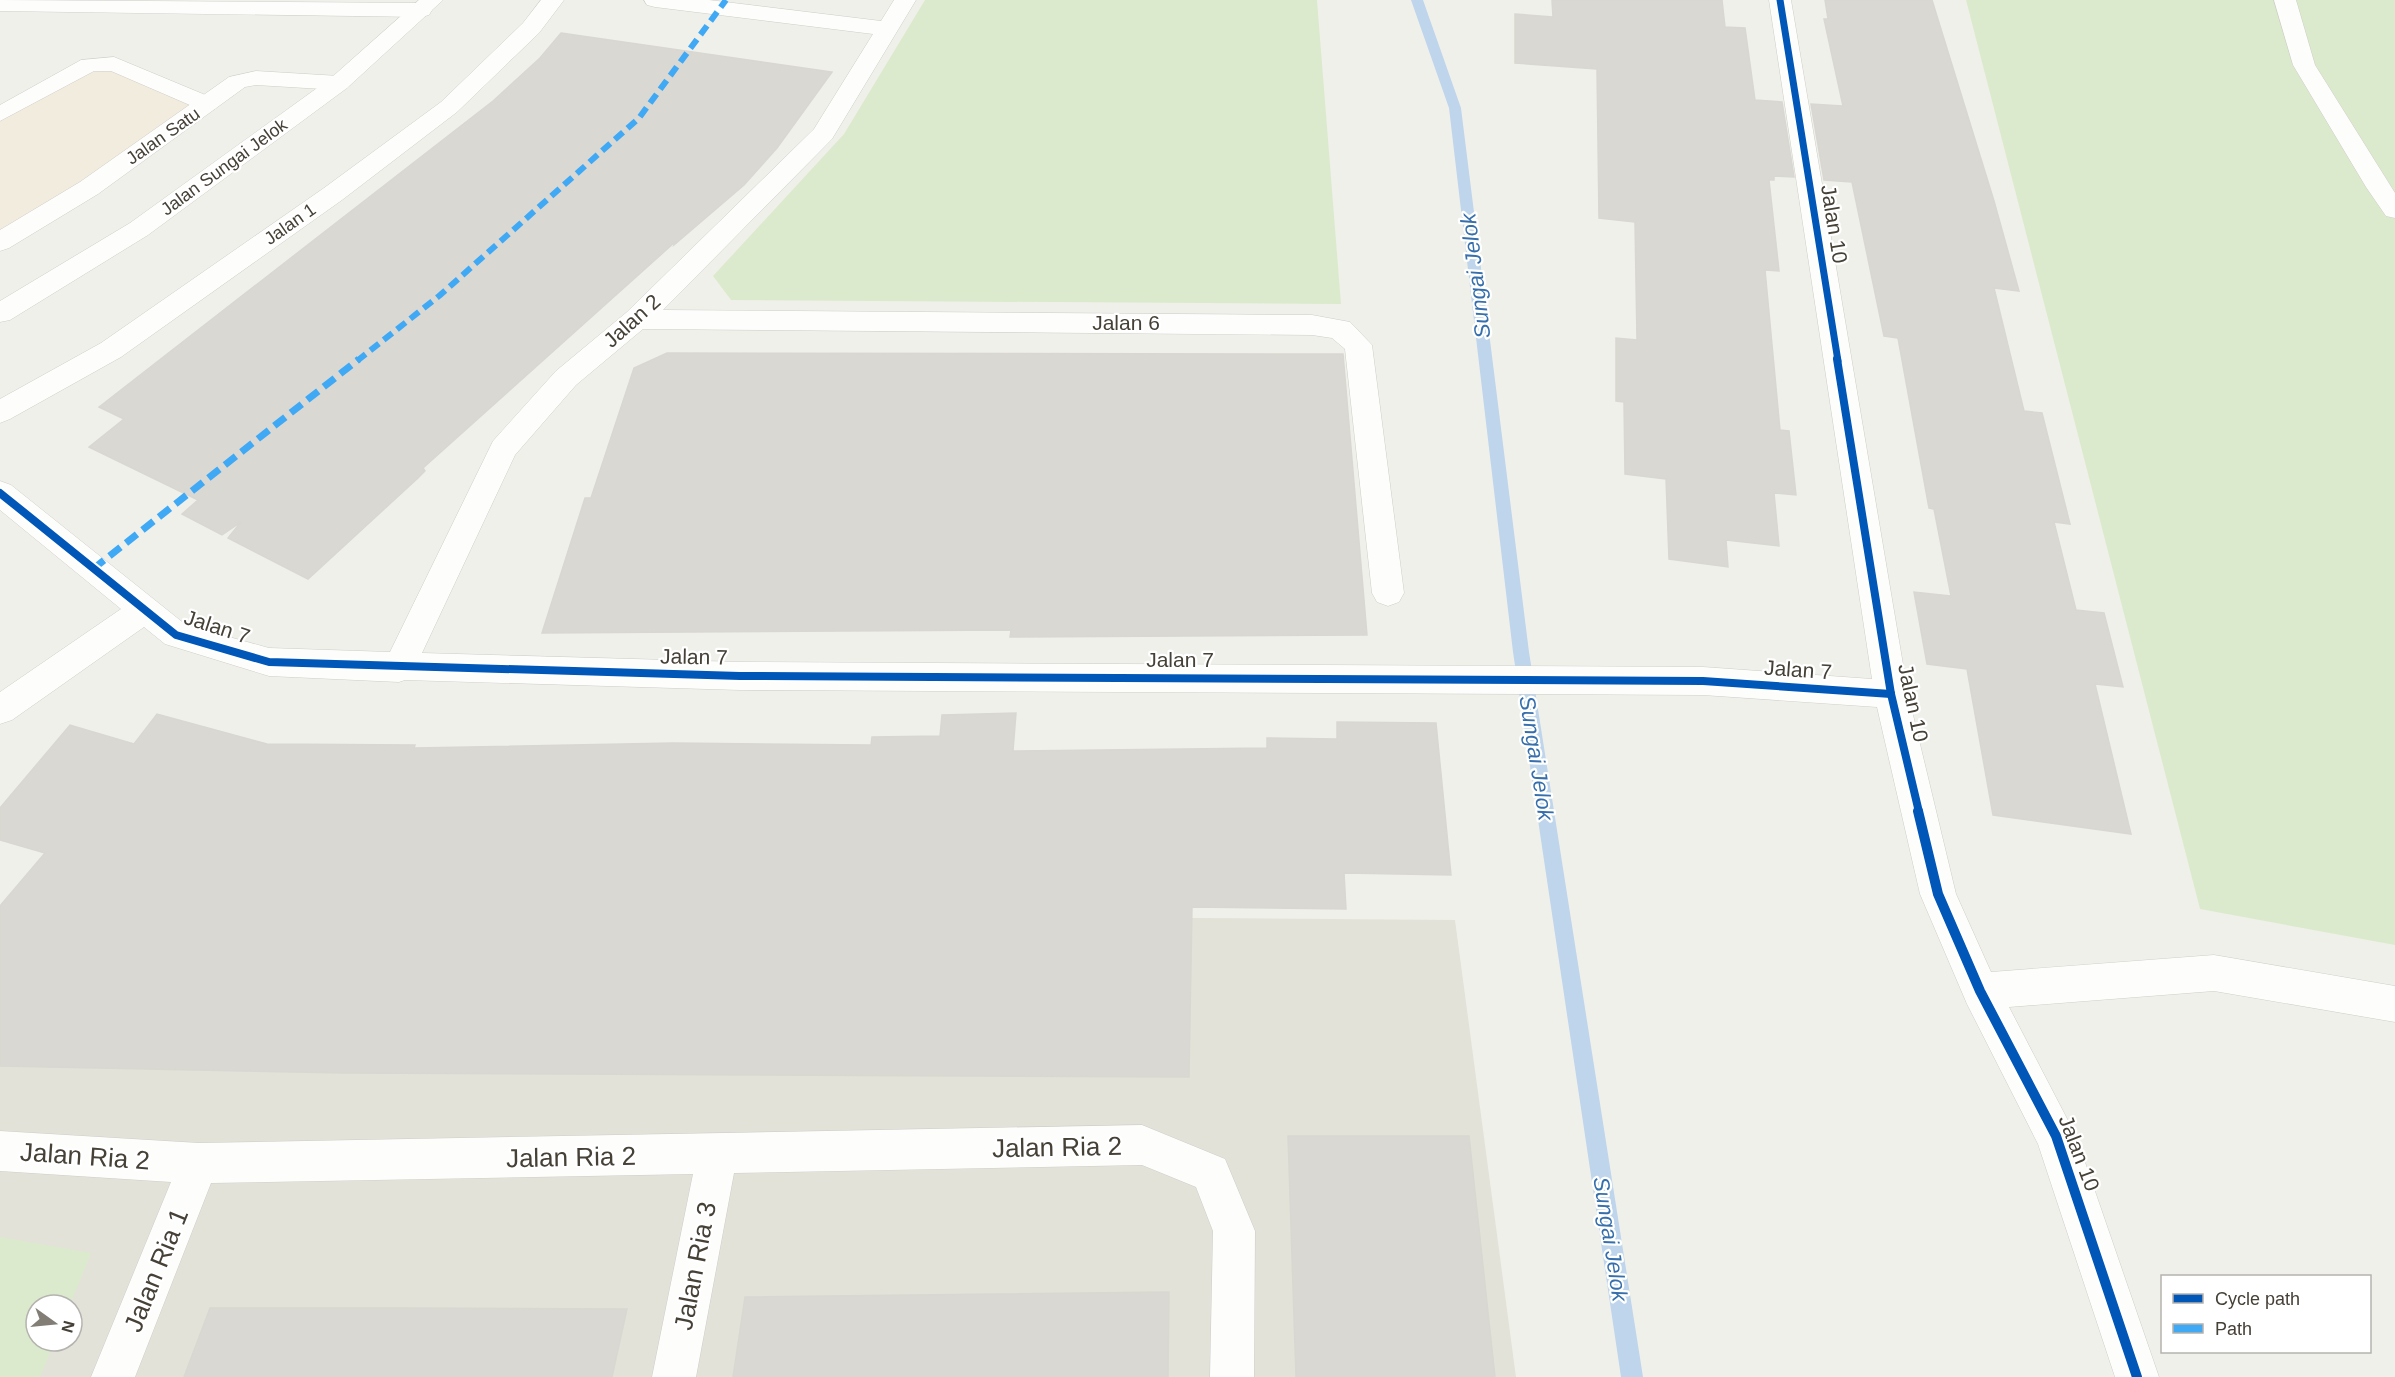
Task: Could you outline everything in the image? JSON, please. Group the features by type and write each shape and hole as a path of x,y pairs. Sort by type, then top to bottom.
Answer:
{"street":[{"name":"Jalan 1","path":"0,412 111,350 333,194 449,107 531,28 554,0"},
{"path":"655,0 886,29"},
{"name":"Jalan 2","path":"399,668 503,449 566,378 637,319 823,134 905,0"},
{"name":"Jalan 10","path":"1780,0 1891,694 1938,894 1980,992 2056,1136 2137,1377"},
{"path":"0,4 426,5"},
{"name":"Jalan Sungai Jelok","path":"0,313 139,230 339,83 426,5"},
{"name":"Jalan Satu","path":"0,242 89,188 237,82 256,78 339,83"},
{"name":"Jalan 6","path":"637,319 1312,325 1340,329 1358,345 1388,593"},
{"name":"Jalan 7","path":"0,493 176,635 269,662 399,668 740,676 1703,681 1891,694"},
{"path":"0,710 144,610"},
{"path":"1980,992 2214,973 2395,1004"},
{"name":"Jalan Ria 2","path":"0,1151 199,1163 1142,1145 1211,1173 1234,1231 1232,1377"},
{"name":"Jalan Ria 3","path":"674,1377 717,1154"},
{"name":"Jalan Ria 1","path":"113,1377 199,1163"}],"lane":[{"path":"2285,0 2304,65 2374,182 2395,210"},
{"path":"0,114 88,65 114,64 207,104"}],"shaded area":[{"path":"109,70 191,104 74,186 0,230 0,121 88,73"},
{"path":"0,909 1455,920 1516,1377 0,1377"}],"green space":[{"path":"925,0 1317,0 1341,304 731,300 713,276 844,134"},
{"path":"1966,0 2395,0 2395,945 2200,909"},
{"path":"0,1237 91,1253 75,1293 24,1293 24,1353 50,1353 40,1377 0,1377"}],"building":[{"path":"1552,0 1722,0 1725,27 1745,28 1755,100 1782,102 1794,177 1774,176 1774,180 1769,180 1779,271 1765,270 1780,430 1789,431 1796,495 1774,493 1779,546 1726,540 1728,567 1669,559 1666,479 1625,474 1624,402 1616,401 1616,338 1637,340 1635,222 1599,218 1597,69 1515,63 1515,14 1553,17"},
{"path":"1825,0 1932,0 1994,201 2019,291 1994,288 2024,411 2042,413 2070,524 2054,522 2076,610 2104,613 2123,687 2095,684 2131,834 1993,815 1967,669 1927,664 1914,592 1951,596 1934,509 1929,508 1898,338 1884,336 1852,182 1824,180 1811,104 1843,106 1824,19 1828,19"},
{"path":"561,33 832,72 777,148 744,185 674,245 675,242 423,468 425,471 418,478 308,579 228,538 241,522 222,535 182,514 198,500 89,447 124,419 99,407 493,101 540,58"},
{"path":"667,353 1343,354 1367,635 1010,637 1011,630 542,633 585,498 591,498 634,368"},
{"path":"1016,713 1013,751 1267,748 1267,738 1337,739 1337,722 1436,723 1451,875 1344,873 1346,909 1192,907 1189,1077 343,1073 0,1066 0,906 45,853 0,840 0,808 70,725 134,744 157,714 267,744 415,745 414,748 673,743 871,745 872,737 940,736 942,715"},
{"path":"1288,1136 1469,1136 1495,1377 1296,1377"},
{"path":"1169,1292 1168,1377 733,1377 745,1297"},
{"path":"210,1308 627,1309 612,1377 184,1377"}],"waterway":[{"name":"Sungai Jelok","path":"1417,0 1455,108 1521,652 1632,1377"}],"marked path":[{"path":"93,569 439,296 639,118 726,0"}],"cycle path":[{"path":"1780,0 1891,694 1938,894 1980,991 2056,1136 2137,1377"},
{"path":"0,493 176,635 269,662 740,676 1703,681 1891,694"}]}
